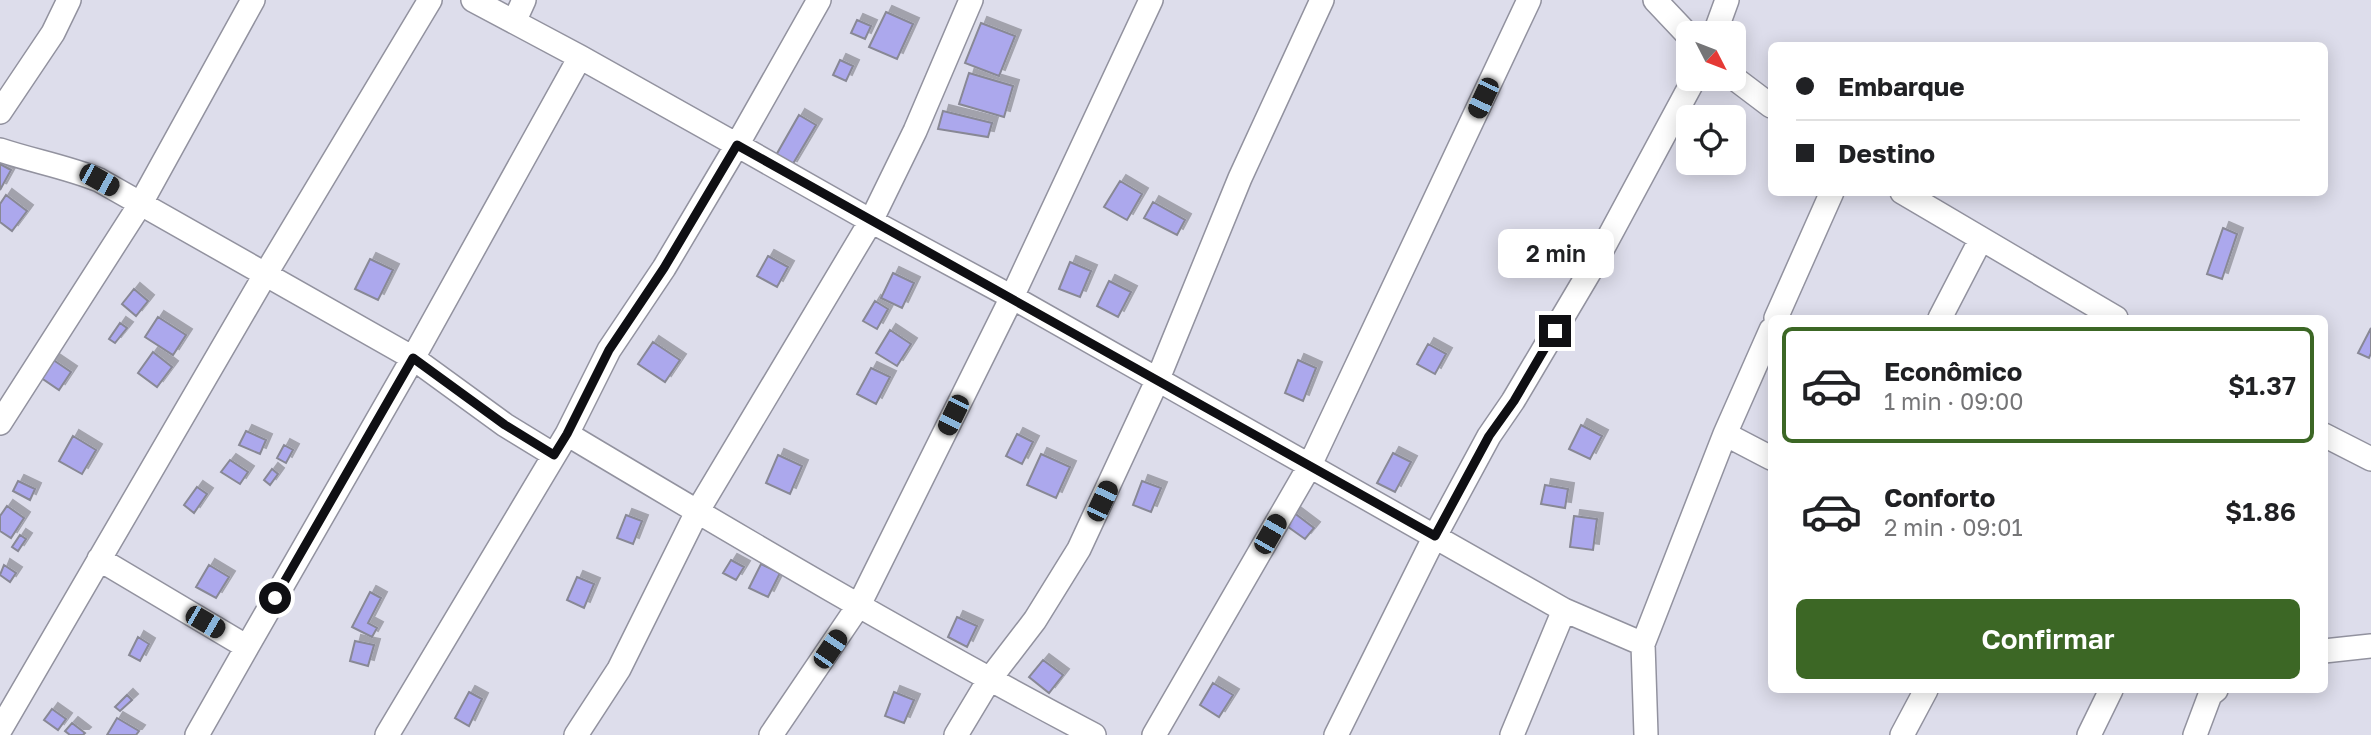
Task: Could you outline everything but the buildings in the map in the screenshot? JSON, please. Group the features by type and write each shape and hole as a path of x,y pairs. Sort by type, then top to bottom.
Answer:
{"street":[{"path":"0,112 53,33 68,0"},
{"path":"0,423 141,203 253,0"},
{"path":"0,730 265,275 430,0"},
{"path":"473,0 1012,297 1564,610 1643,644"},
{"path":"514,22 524,0"},
{"path":"387,735 567,434 609,350 664,268 820,0"},
{"path":"576,735 620,669 697,512 871,221 915,131 971,0"},
{"path":"771,735 859,605 1012,297 1151,0"},
{"path":"956,735 989,680 1035,620 1079,549 1157,381 1240,178 1322,0"},
{"path":"1154,735 1309,467 1529,0"},
{"path":"1655,0 1676,22"},
{"path":"1719,21 1727,0"},
{"path":"197,735 413,358 580,57"},
{"path":"1746,87 1768,104"},
{"path":"1336,735 1435,536 1489,436 1514,401 1596,261 1688,91"},
{"path":"0,150 37,162 72,169 141,203 413,358 505,425 554,455"},
{"path":"1777,315 1830,196"},
{"path":"1909,196 2111,315"},
{"path":"1942,315 1981,239"},
{"path":"1646,735 1643,644 1726,434 1768,337"},
{"path":"567,434 989,680 1094,735"},
{"path":"1726,434 1768,456"},
{"path":"2328,437 2371,459"},
{"path":"99,559 247,647"},
{"path":"1512,735 1564,610"},
{"path":"2328,651 2371,646"},
{"path":"1902,735 1924,693"},
{"path":"2089,735 2110,693"},
{"path":"2195,735 2212,693"}],"route":[{"path":"275,598 413,358 505,425 554,455 609,350 664,268 737,145 1435,536 1489,436 1514,401 1555,331"}]}
